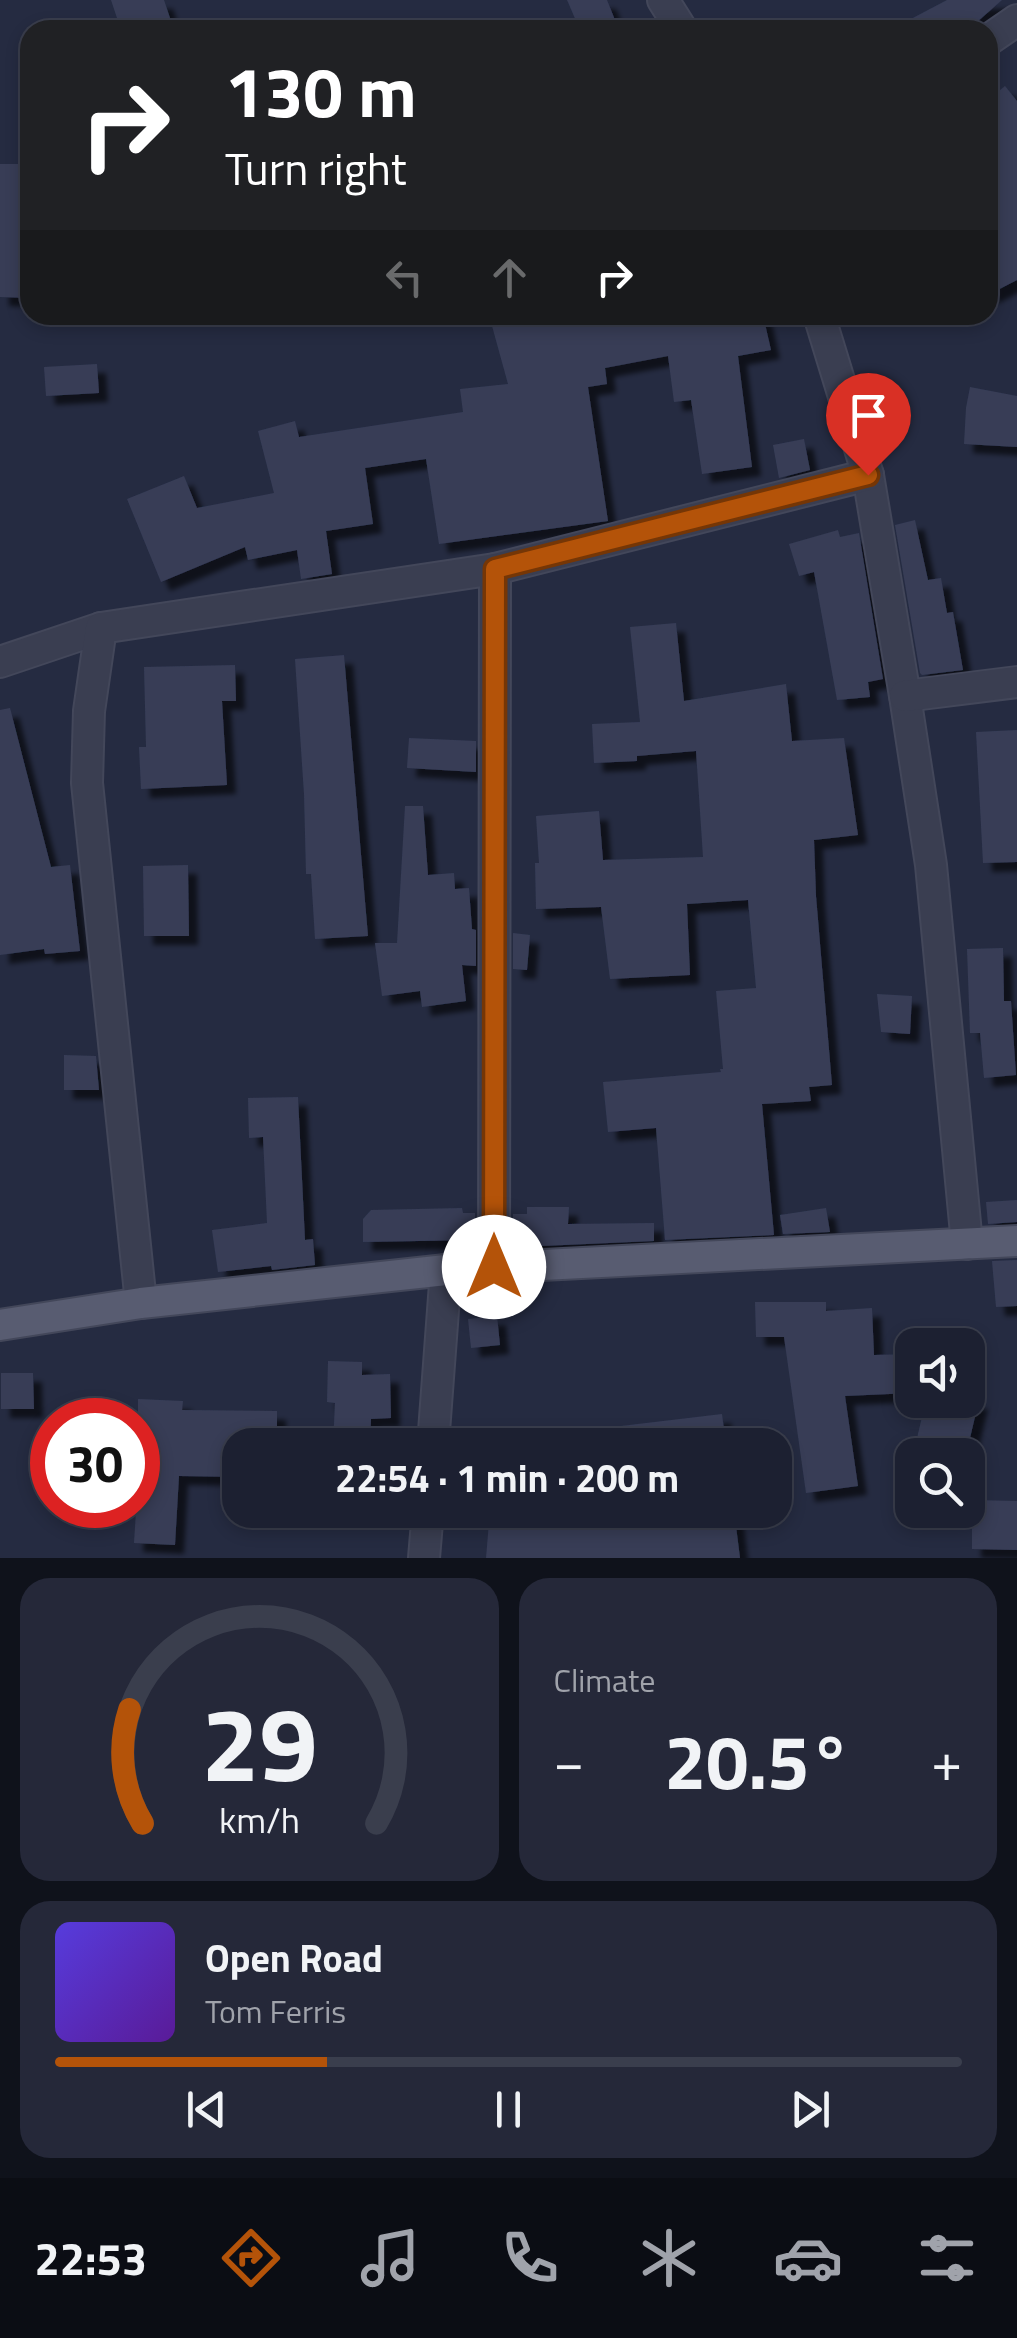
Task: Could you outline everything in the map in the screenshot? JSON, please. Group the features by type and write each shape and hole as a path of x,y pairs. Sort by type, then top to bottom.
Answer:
{"main road":[{"path":"0,1325 140,1303 446,1270 1017,1241"}],"street":[{"path":"822,325 868,475 904,696 930,865 967,1244"},
{"path":"0,662 101,628 495,569 868,475"},
{"path":"494,1267 495,569"},
{"path":"101,628 89,711 87,782 140,1303"},
{"path":"904,696 1017,682"},
{"path":"434,1428 446,1270"},
{"path":"424,1558 426,1528"}],"building":[{"path":"111,0 164,0 171,20 118,20"},
{"path":"567,0 607,0 615,20 576,20"},
{"path":"947,0 1002,0 979,20 909,20"},
{"path":"1005,86 1017,101 1017,280 998,290 998,92"},
{"path":"0,164 20,164 20,298 0,297"},
{"path":"492,325 765,325 771,350 738,356 752,467 702,474 691,400 674,402 668,356 605,368 607,384 588,387 608,521 439,544 426,459 365,468 373,524 326,531 332,574 301,579 297,550 248,560 245,547 161,582 127,499 184,476 197,508 274,493 258,431 295,421 299,437 463,412 460,389 508,384"},
{"path":"97,364 99,393 46,396 44,367"},
{"path":"970,387 1017,396 1017,447 964,444"},
{"path":"804,439 810,470 779,478 773,445"},
{"path":"915,520 928,580 941,578 947,613 953,612 963,670 920,673 895,525"},
{"path":"838,530 840,537 859,533 883,679 868,682 870,697 837,700 814,572 799,576 789,544"},
{"path":"676,623 684,701 786,684 792,741 844,738 858,835 814,840 832,1085 809,1087 811,1101 762,1104 774,1235 665,1240 656,1128 608,1132 603,1082 721,1072 716,991 756,988 748,900 687,904 690,975 610,979 601,907 536,909 536,816 599,811 603,860 703,857 696,751 637,756 637,761 594,763 592,724 640,722 630,627"},
{"path":"344,655 368,936 315,939 311,874 306,874 295,659"},
{"path":"235,665 236,701 222,701 227,785 141,789 139,747 146,747 144,667"},
{"path":"10,708 51,867 70,865 80,951 45,954 44,949 0,955 0,710"},
{"path":"1017,730 1017,862 983,863 976,732"},
{"path":"409,738 476,741 476,772 407,768"},
{"path":"405,806 423,806 428,875 454,873 455,889 469,888 472,929 476,930 476,966 462,965 466,1001 422,1007 420,991 382,996 375,943 397,943"},
{"path":"188,865 189,936 144,936 143,866"},
{"path":"513,933 530,935 527,970 513,969"},
{"path":"1003,948 1004,1001 1011,1001 1016,1075 984,1078 980,1033 970,1033 967,949"},
{"path":"877,994 912,996 910,1034 881,1032"},
{"path":"64,1055 96,1056 99,1090 64,1090"},
{"path":"298,1097 305,1240 313,1239 315,1265 218,1272 212,1230 267,1223 263,1137 249,1138 248,1098"},
{"path":"1017,1200 1017,1222 988,1224 986,1202"},
{"path":"527,1207 569,1207 568,1224 654,1223 654,1241 513,1245 513,1214 527,1214"},
{"path":"462,1208 463,1213 475,1213 475,1240 363,1242 363,1219 371,1210"},
{"path":"826,1208 830,1232 783,1234 780,1215"},
{"path":"1017,1260 1017,1306 996,1307 992,1261"},
{"path":"755,1302 826,1302 826,1311 872,1308 874,1355 895,1354 895,1394 845,1396 858,1486 806,1493 784,1337 756,1337"},
{"path":"497,1316 500,1345 471,1348 468,1319"},
{"path":"328,1361 362,1362 362,1375 390,1374 391,1418 371,1419 371,1428 334,1428 335,1403 327,1402"},
{"path":"1,1373 33,1373 30,1409 1,1409"},
{"path":"160,1400 183,1401 182,1410 277,1411 277,1428 222,1428 222,1477 179,1476 175,1545 134,1543 135,1528 160,1528"},
{"path":"722,1414 724,1428 621,1428"},
{"path":"922,1418 975,1418 970,1438 917,1438"},
{"path":"985,1500 1017,1501 1017,1550 972,1549 972,1528 985,1528"},
{"path":"488,1528 736,1528 740,1558 486,1558"}],"route":[{"path":"494,1267 495,569 868,475"}]}
